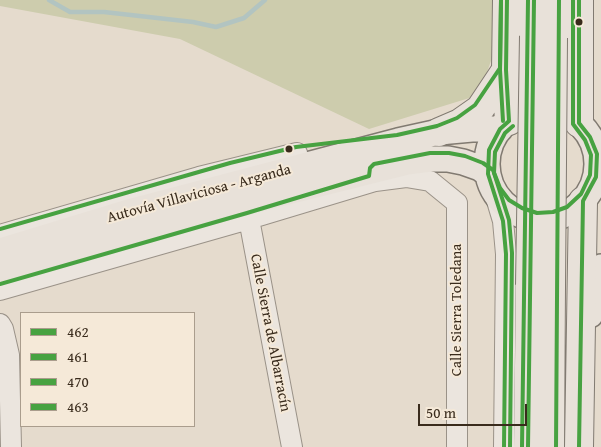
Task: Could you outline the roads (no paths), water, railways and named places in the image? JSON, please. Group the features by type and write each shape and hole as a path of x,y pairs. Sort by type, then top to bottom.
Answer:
{"highway":[{"path":"504,125 507,0"},
{"path":"534,0 550,38"},
{"path":"550,447 548,284 550,38 553,0"},
{"path":"550,38 564,0"},
{"path":"579,0 579,123"},
{"path":"439,132 460,123 480,109 506,70"},
{"path":"579,447 579,379 590,199"},
{"path":"528,447 548,284"},
{"path":"548,284 561,447"}],"main road":[{"path":"0,272 259,199 375,176 407,162 431,159 448,159 480,168 505,205 520,214 536,219 554,218 570,212 590,199 599,156 590,137 579,123 563,113 545,109 526,112 504,125 489,150 491,183"},
{"name":"Autovía Villaviciosa - Arganda","path":"0,251 132,210 398,141 439,132 504,125"},
{"path":"579,379 588,332 593,289 601,267"}],"street":[{"path":"0,235 199,177 297,154"},
{"path":"0,290 249,220 375,176"},
{"name":"Calle Sierra Toledana","path":"375,176 406,176 430,181 457,202 457,447"},
{"path":"491,183 503,221 506,254 504,447"},
{"name":"Calle Sierra de Albarracín","path":"249,220 292,447"},
{"path":"0,324 3,328 9,355 11,447"}],"waterway":[{"path":"49,0 70,12 104,12 193,22 216,27 244,18 265,0"}]}
